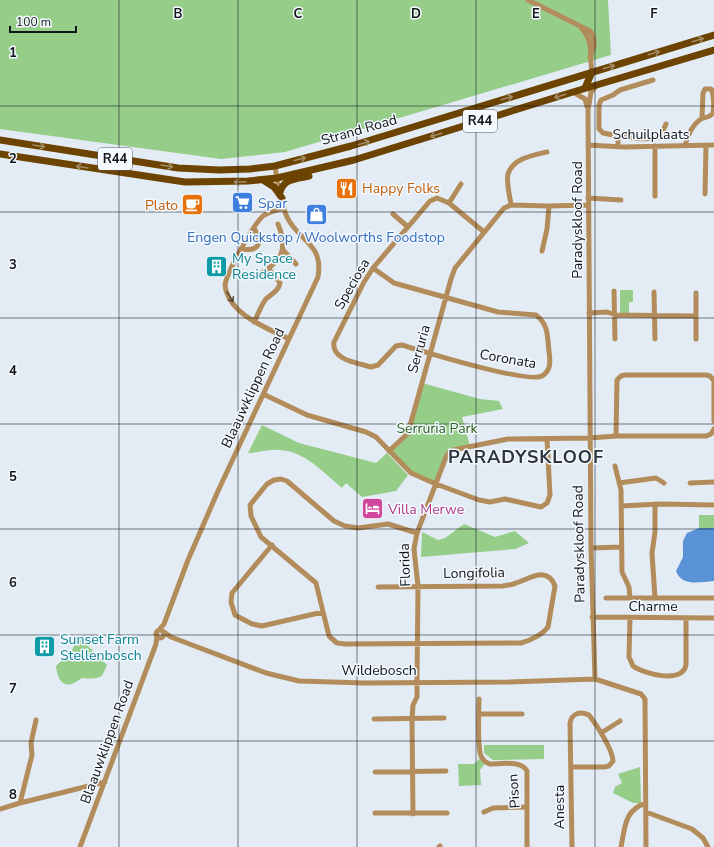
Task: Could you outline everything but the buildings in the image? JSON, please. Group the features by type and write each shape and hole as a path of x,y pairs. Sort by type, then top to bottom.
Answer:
{"main road":[{"name":"Strand Road","path":"0,140 178,168 219,170 250,169 275,166 351,146 714,34"},
{"name":"Strand Road","path":"0,154 185,182 218,182 277,178 354,160 585,88 714,50"},
{"path":"592,72 595,78 606,82"},
{"path":"585,88 592,72"},
{"path":"281,195 282,185 287,182 313,175 322,168"},
{"path":"263,180 274,187 281,195"}],"street":[{"path":"528,0 588,30 593,36 594,46 590,57 592,72"},
{"path":"653,80 620,90 613,95 604,98 600,102 599,129 603,133 630,138 656,138 660,136 666,124"},
{"name":"Paradyskloof Road","path":"595,679 591,548 588,110 591,92 597,85"},
{"path":"685,146 690,132 702,118 711,115 714,110 713,93 711,89 705,89 703,93 702,118"},
{"path":"574,92 585,99 588,110"},
{"path":"618,135 618,147"},
{"name":"Schuilplaats","path":"588,145 618,147 714,145"},
{"path":"655,146 655,196"},
{"path":"705,194 706,146"},
{"path":"547,152 521,159 512,167 508,175 511,205 588,205"},
{"name":"Blaauwklippen Road","path":"80,847 188,560 263,394 317,282 319,266 318,258 313,247 294,228 286,216 275,166"},
{"path":"461,184 449,203 484,232"},
{"name":"Speciosa","path":"430,353 399,345 394,348 378,365 371,367 342,358 334,350 333,346 364,282 373,268 430,201 437,198 449,203"},
{"path":"588,198 621,200"},
{"name":"Serruria","path":"389,451 408,433 455,268 504,208 511,205"},
{"path":"542,251 547,229 548,206"},
{"path":"284,208 264,215 254,228 226,282 226,288 229,296 242,314 254,322 289,339"},
{"path":"393,214 408,227"},
{"path":"255,277 269,269 277,261 283,250 283,238 278,224"},
{"path":"242,249 254,249 258,244 258,236 254,228"},
{"path":"283,250 296,264"},
{"name":"Coronata","path":"373,268 394,283 498,312 536,315 546,326 549,367 541,376 531,377 496,371 430,353"},
{"path":"254,322 265,301 278,289 280,285 269,269"},
{"path":"614,290 615,339"},
{"path":"654,292 655,339"},
{"path":"696,293 696,339"},
{"path":"589,313 607,312 614,315 696,316"},
{"path":"616,436 616,383 621,376 625,375 710,376 714,381 714,421"},
{"path":"263,394 307,414 366,432 376,437 408,471 436,484 486,502 505,499 541,507 547,503 550,495 547,439"},
{"name":"Florida","path":"413,814 412,719 413,705 417,697 418,644 418,586 414,550 417,533 449,452 508,439 590,438 616,436 706,436 711,434 714,429"},
{"path":"615,466 621,490 622,572 629,587 630,598"},
{"path":"620,483 656,478 664,483"},
{"path":"417,533 388,524 358,528 345,526 334,521 287,481 281,479 274,480 267,484 252,502 250,508 251,516 259,534 316,583 329,636 337,643 418,644"},
{"path":"690,483 714,482"},
{"path":"621,506 655,504 714,505"},
{"path":"655,504 655,532 652,553 655,598"},
{"path":"272,545 232,593 231,602 235,615 252,624 262,626 323,612"},
{"path":"591,548 621,547"},
{"name":"Longifolia","path":"378,587 503,586 518,583 534,575 540,574 549,578 555,586 548,627 545,632 527,641 516,643 418,644"},
{"path":"606,598 714,598"},
{"name":"Charme","path":"592,617 714,618"},
{"path":"630,618 629,657 633,666 650,673 678,675 684,671 686,665 686,618"},
{"name":"Wildebosch","path":"161,634 289,680 310,682 509,682 595,679"},
{"path":"595,679 641,694 645,699 646,847"},
{"name":"Pison","path":"478,699 480,714 480,747 482,758 490,764 519,764 527,771 527,847"},
{"name":"Anesta","path":"571,767 608,766 612,763 613,757 601,733 589,715 580,713 572,716 570,723 572,847"},
{"path":"480,714 522,714"},
{"path":"374,719 444,718"},
{"path":"20,803 32,755 31,743 36,720"},
{"path":"601,733 620,720"},
{"path":"375,772 446,771"},
{"path":"0,809 105,782"},
{"path":"621,847 625,824 637,806 646,803"},
{"path":"484,812 493,808 527,807"},
{"path":"646,812 692,829 703,838 708,847"},
{"path":"375,813 447,813"}],"green space":[{"path":"0,0 608,0 611,55 285,152 221,159 0,129"},
{"path":"620,290 633,290 633,302 629,302 629,313 620,313"},
{"name":"Serruria Park","path":"422,383 480,399 499,401 503,409 462,417 470,446 449,452 436,484 411,473 389,451 404,437"},
{"path":"262,425 299,443 376,463 387,453 408,475 396,491 362,497 346,483 342,488 314,464 297,454 288,451 275,450 248,453"},
{"path":"699,515 714,515 714,528 699,528"},
{"path":"464,524 495,537 515,531 529,543 515,549 421,557 422,532 438,540 445,538"},
{"path":"78,638 80,638 107,665 102,676 97,678 83,678 74,683 66,684 60,680 57,674 56,666 71,652"},
{"path":"484,745 544,745 544,759 493,760 484,753"},
{"path":"481,757 486,762 480,770 481,785 459,786 458,764 474,764"},
{"path":"640,767 641,803 633,803 613,793 615,787 622,783 618,774"}],"water":[{"path":"699,528 714,528 714,581 687,581 682,579 676,571 683,557 683,541 687,533"}],"place":[{"name":"Happy Folks","path":"347,188"},
{"name":"Spar","path":"243,203"},
{"name":"Plato","path":"193,205"},
{"name":"Engen Quickstop / Woolworths Foodstop","path":"316,215"},
{"name":"My Space Residence","path":"217,266"},
{"name":"Villa Merwe","path":"373,509"},
{"name":"Sunset Farm Stellenbosch","path":"44,647"}],"district":[{"name":"PARADYSKLOOF","path":"526,457"}]}
